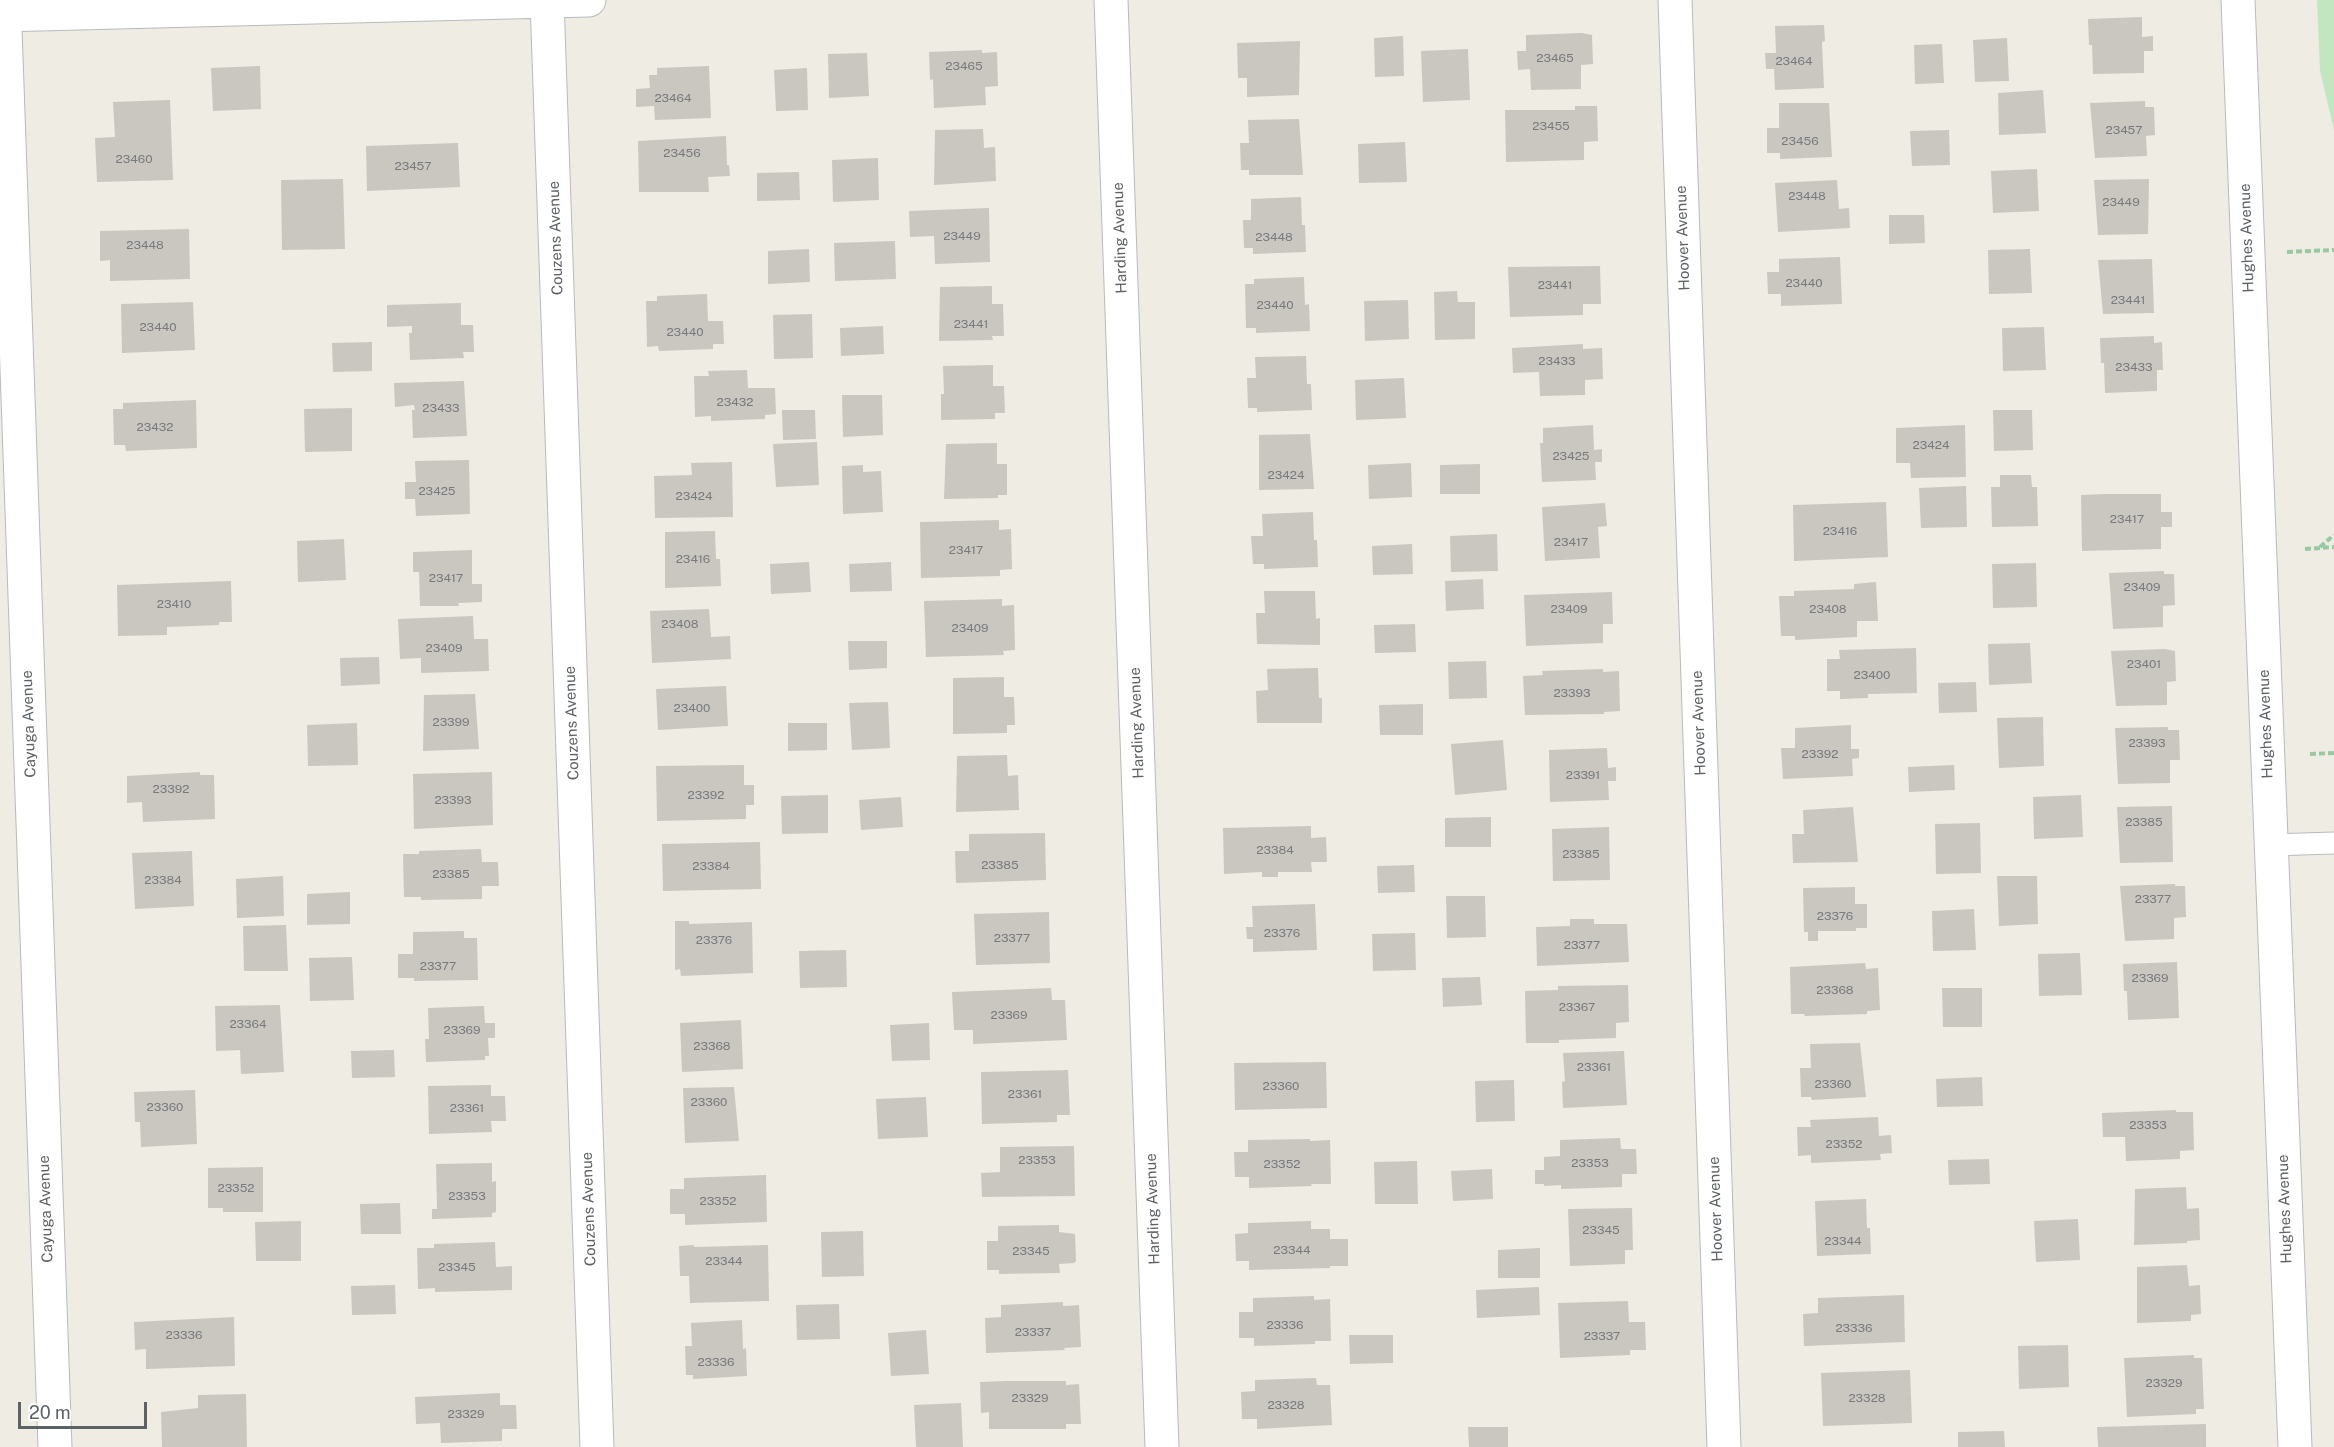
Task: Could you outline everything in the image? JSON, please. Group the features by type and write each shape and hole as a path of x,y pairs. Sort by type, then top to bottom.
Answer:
{"street":[{"name":"Couzens Avenue","path":"547,0 597,1447"},
{"path":"3,10 589,0"},
{"name":"Harding Avenue","path":"1111,0 1162,1447"},
{"name":"Hoover Avenue","path":"1675,0 1724,1447"},
{"name":"Hughes Avenue","path":"2238,0 2295,1447"},
{"name":"Cayuga Avenue","path":"3,10 55,1447"}],"lane":[{"path":"2271,845 2334,843"}],"path":[{"path":"2247,253 2334,250"},
{"path":"2319,548 2334,535"},
{"path":"2305,549 2334,547"},
{"path":"2310,754 2334,753"}],"green space":[{"path":"2317,0 2334,0 2334,130 2320,71"}],"building":[{"path":"2142,17 2142,37 2153,36 2153,51 2144,51 2144,73 2093,74 2088,19"},
{"path":"1824,25 1825,41 1822,42 1824,88 1775,90 1774,69 1766,69 1765,53 1776,53 1775,26"},
{"path":"1582,33 1592,35 1593,64 1581,65 1581,89 1531,90 1530,69 1518,70 1517,51 1526,51 1526,35"},
{"path":"1403,36 1404,76 1375,77 1374,38"},
{"path":"2007,38 2009,81 1975,82 1973,40"},
{"path":"1300,41 1299,95 1247,97 1247,78 1238,78 1237,43"},
{"path":"1942,44 1944,83 1915,84 1914,45"},
{"path":"1468,49 1470,100 1423,102 1421,51"},
{"path":"982,50 982,53 997,52 998,86 985,87 986,105 934,108 929,52"},
{"path":"867,53 869,96 829,98 828,54"},
{"path":"260,66 261,109 213,111 211,68"},
{"path":"709,66 711,118 655,120 654,106 636,107 636,89 650,88 649,75 657,75 657,68"},
{"path":"807,68 808,110 776,111 774,70"},
{"path":"2043,90 2046,133 1999,135 1998,93"},
{"path":"170,100 173,180 97,182 95,138 115,137 113,102"},
{"path":"2145,101 2145,107 2154,107 2155,135 2146,136 2147,156 2095,158 2090,103"},
{"path":"1779,103 1829,103 1832,157 1780,159 1780,153 1767,153 1767,128 1779,128"},
{"path":"1575,106 1597,106 1598,141 1584,142 1584,160 1506,162 1505,110 1575,110"},
{"path":"1299,119 1303,175 1249,175 1249,170 1241,170 1240,143 1249,143 1248,120"},
{"path":"983,129 984,148 995,147 996,181 934,185 935,130"},
{"path":"1949,130 1950,165 1912,166 1910,131"},
{"path":"726,136 727,165 729,165 730,176 708,177 709,192 639,192 638,141"},
{"path":"1405,142 1407,182 1359,183 1358,144"},
{"path":"458,143 460,187 367,191 366,146"},
{"path":"878,158 879,200 833,202 832,160"},
{"path":"2037,169 2039,211 1993,213 1991,171"},
{"path":"799,172 800,200 757,201 757,173"},
{"path":"343,179 345,249 282,250 281,180"},
{"path":"2149,179 2148,234 2098,235 2094,180"},
{"path":"1837,180 1839,209 1849,208 1850,228 1778,232 1775,183"},
{"path":"1301,197 1306,252 1253,254 1253,248 1244,248 1243,220 1251,220 1251,199"},
{"path":"989,208 990,262 935,264 934,236 910,237 909,211"},
{"path":"1889,215 1924,215 1925,243 1889,244"},
{"path":"189,229 190,279 110,281 110,260 100,261 100,231"},
{"path":"895,241 896,279 835,281 834,243"},
{"path":"809,249 810,282 768,284 768,251"},
{"path":"2030,249 2032,293 1989,294 1988,250"},
{"path":"1840,257 1842,304 1781,306 1781,294 1768,294 1767,272 1779,272 1779,259"},
{"path":"2152,259 2154,313 2103,314 2098,260"},
{"path":"1600,266 1601,304 1583,304 1583,315 1510,317 1508,267"},
{"path":"1304,277 1305,305 1309,304 1310,331 1256,333 1256,328 1246,328 1245,284 1254,284 1254,279"},
{"path":"992,286 992,304 1003,304 1004,336 992,336 993,340 939,341 940,287"},
{"path":"1457,291 1458,302 1475,302 1475,339 1435,340 1434,292"},
{"path":"707,294 708,321 723,321 724,344 713,344 713,349 659,351 658,346 647,347 646,301 657,301 657,296"},
{"path":"1408,300 1409,339 1365,341 1364,301"},
{"path":"193,302 195,350 122,353 121,304"},
{"path":"461,303 461,325 473,325 474,352 463,352 464,358 410,360 409,333 412,333 412,326 387,327 387,305"},
{"path":"812,314 813,358 774,359 773,315"},
{"path":"883,326 884,354 841,356 840,328"},
{"path":"2044,327 2046,370 2003,371 2002,328"},
{"path":"2154,336 2154,343 2162,342 2163,370 2157,370 2157,391 2105,393 2100,338"},
{"path":"372,342 372,371 333,372 332,343"},
{"path":"1583,344 1583,349 1602,348 1603,379 1585,380 1585,395 1540,396 1539,372 1513,373 1512,348"},
{"path":"1306,356 1307,384 1311,384 1312,410 1257,412 1257,408 1248,408 1247,378 1256,378 1255,357"},
{"path":"993,365 993,386 1004,386 1005,413 995,413 995,419 941,420 941,394 944,394 943,366"},
{"path":"747,370 748,388 775,388 776,414 765,415 765,419 711,421 711,416 695,417 694,376 709,376 708,371"},
{"path":"1404,378 1406,418 1356,420 1355,380"},
{"path":"464,381 467,436 413,438 412,410 415,410 414,405 395,407 394,383"},
{"path":"842,395 882,395 883,435 843,437"},
{"path":"196,400 197,448 126,451 125,445 114,445 113,409 123,409 123,403"},
{"path":"352,408 352,451 305,452 304,409"},
{"path":"782,410 815,410 816,439 783,440"},
{"path":"1993,410 2032,410 2033,450 1994,451"},
{"path":"1593,425 1594,450 1602,449 1602,462 1595,462 1596,480 1542,482 1540,443 1543,443 1543,428"},
{"path":"1965,425 1966,477 1911,478 1910,463 1896,463 1896,428"},
{"path":"1310,434 1314,489 1259,490 1259,435"},
{"path":"817,442 819,485 776,487 773,444"},
{"path":"997,443 997,464 1007,464 1007,495 998,495 998,498 944,499 946,444"},
{"path":"469,460 470,514 416,516 415,499 405,499 405,482 416,482 415,461"},
{"path":"732,462 733,517 655,518 654,476 692,475 691,463"},
{"path":"1411,463 1412,497 1369,499 1368,465"},
{"path":"1480,464 1480,494 1440,494 1440,465"},
{"path":"863,465 863,472 881,471 883,512 843,514 842,466"},
{"path":"2000,475 2031,475 2032,487 2037,487 2038,526 1992,527 1991,487 2000,487"},
{"path":"1966,486 1967,527 1921,528 1919,488"},
{"path":"2161,494 2161,512 2172,512 2172,527 2161,527 2161,549 2082,551 2081,495"},
{"path":"1886,502 1888,557 1794,561 1793,505"},
{"path":"1605,503 1607,526 1598,527 1600,558 1545,561 1542,507"},
{"path":"1313,512 1318,567 1264,569 1264,564 1253,564 1251,536 1263,536 1262,514"},
{"path":"999,520 999,530 1011,529 1012,569 1000,570 1000,576 921,578 920,522"},
{"path":"715,531 716,559 720,559 721,586 665,588 665,532"},
{"path":"1497,534 1498,571 1451,572 1450,536"},
{"path":"344,539 346,580 298,582 297,541"},
{"path":"1412,544 1413,574 1373,575 1372,546"},
{"path":"472,550 472,584 482,584 482,602 458,603 459,606 420,606 419,572 413,572 413,552"},
{"path":"809,562 811,592 771,594 770,564"},
{"path":"891,562 892,591 850,592 849,564"},
{"path":"2036,563 2037,607 1993,608 1992,564"},
{"path":"2164,571 2164,574 2174,574 2175,605 2163,606 2163,627 2113,629 2109,573"},
{"path":"1483,579 1484,609 1446,611 1445,581"},
{"path":"231,581 232,622 219,622 219,625 167,627 167,635 118,636 117,585"},
{"path":"1876,582 1878,621 1857,621 1857,637 1795,640 1795,636 1781,636 1779,596 1794,596 1794,591 1854,589 1854,584"},
{"path":"1264,591 1315,591 1316,619 1320,618 1320,645 1257,644 1256,613 1265,613"},
{"path":"1612,592 1613,624 1603,624 1603,643 1526,646 1524,595"},
{"path":"1002,599 1002,606 1014,605 1015,650 1003,651 1004,655 926,657 924,601"},
{"path":"709,609 711,637 730,636 731,659 652,663 650,611"},
{"path":"473,616 474,639 488,639 489,671 421,673 421,658 400,659 398,619"},
{"path":"1415,624 1416,652 1375,653 1374,625"},
{"path":"848,641 887,641 887,668 849,670"},
{"path":"2030,643 2032,683 1989,685 1988,644"},
{"path":"1916,648 1917,693 1868,694 1868,698 1840,699 1840,691 1827,691 1827,659 1840,659 1839,650"},
{"path":"2165,649 2175,651 2176,681 2167,682 2167,705 2116,706 2111,651"},
{"path":"379,657 380,684 341,686 340,658"},
{"path":"1486,661 1487,698 1449,699 1448,662"},
{"path":"1318,668 1319,698 1322,698 1322,723 1257,723 1256,691 1268,690 1267,669"},
{"path":"1603,669 1603,672 1619,671 1620,711 1604,712 1604,714 1525,715 1523,676 1543,675 1542,671"},
{"path":"1004,677 1004,697 1014,697 1015,725 1007,725 1007,733 953,734 953,678"},
{"path":"1976,682 1977,712 1939,713 1938,683"},
{"path":"726,686 728,726 658,730 656,689"},
{"path":"475,694 479,749 423,751 424,695"},
{"path":"888,702 890,748 852,750 849,703"},
{"path":"1423,704 1423,735 1380,735 1379,705"},
{"path":"2043,717 2044,766 1999,768 1997,718"},
{"path":"357,723 358,765 308,766 307,725"},
{"path":"788,723 827,723 827,750 788,751"},
{"path":"1851,725 1851,749 1859,749 1859,758 1852,759 1853,776 1783,779 1781,748 1795,748 1795,728"},
{"path":"2168,727 2168,730 2179,730 2180,760 2170,760 2170,783 2118,784 2115,728"},
{"path":"1503,740 1507,790 1455,795 1451,744"},
{"path":"1607,748 1608,768 1616,767 1616,781 1608,781 1609,800 1550,802 1549,750"},
{"path":"1007,755 1008,776 1018,775 1019,810 956,812 957,756"},
{"path":"744,765 744,785 754,785 754,805 746,805 746,819 657,821 656,766"},
{"path":"1954,765 1955,790 1909,792 1908,767"},
{"path":"200,772 200,775 214,775 215,819 143,822 142,802 127,803 127,776"},
{"path":"492,772 493,825 414,829 413,774"},
{"path":"828,795 828,833 782,834 781,796"},
{"path":"2081,795 2083,837 2034,839 2033,797"},
{"path":"901,797 903,827 861,830 859,800"},
{"path":"2172,806 2173,862 2120,863 2117,807"},
{"path":"1853,807 1858,862 1793,863 1792,834 1804,834 1803,810"},
{"path":"1491,817 1491,847 1445,847 1445,818"},
{"path":"1980,823 1981,873 1936,874 1935,824"},
{"path":"1311,826 1311,838 1326,837 1327,862 1311,862 1312,872 1278,872 1278,877 1262,877 1262,872 1224,874 1223,828"},
{"path":"1609,827 1610,880 1553,881 1552,829"},
{"path":"1045,833 1046,880 956,883 955,851 969,851 969,834"},
{"path":"760,842 761,889 663,891 662,844"},
{"path":"481,849 482,862 498,862 499,886 482,886 482,899 421,900 421,897 404,897 403,854 419,854 419,851"},
{"path":"192,851 194,906 135,909 132,853"},
{"path":"1414,865 1415,892 1378,893 1377,866"},
{"path":"283,876 284,916 237,918 236,879"},
{"path":"1997,876 2037,876 2038,924 1999,926"},
{"path":"2175,884 2175,886 2185,886 2186,917 2174,918 2174,939 2125,941 2120,886"},
{"path":"1855,887 1855,904 1867,904 1867,928 1856,928 1856,931 1818,931 1818,941 1808,941 1808,932 1804,932 1803,888"},
{"path":"350,892 350,924 307,925 307,894"},
{"path":"1446,896 1485,896 1486,937 1447,938"},
{"path":"1315,904 1317,950 1253,952 1253,939 1247,939 1246,927 1253,927 1252,906"},
{"path":"1974,909 1976,950 1933,951 1932,911"},
{"path":"1049,912 1050,963 976,965 974,914"},
{"path":"1570,919 1594,919 1594,924 1627,924 1629,962 1537,966 1536,927 1570,926"},
{"path":"675,921 689,921 689,924 752,922 753,973 681,976 680,969 675,970"},
{"path":"286,925 288,971 244,971 243,926"},
{"path":"464,931 464,938 477,938 478,980 414,981 414,978 398,978 398,954 413,954 413,932"},
{"path":"1415,933 1416,970 1373,971 1372,934"},
{"path":"846,950 847,987 800,988 799,951"},
{"path":"2080,953 2082,995 2039,996 2038,954"},
{"path":"352,957 354,1000 310,1001 309,958"},
{"path":"2177,962 2179,1018 2128,1020 2123,964"},
{"path":"1865,963 1866,969 1878,968 1880,1010 1867,1011 1867,1014 1805,1016 1804,1014 1791,1014 1790,967"},
{"path":"1480,977 1482,1005 1443,1007 1442,978"},
{"path":"1628,985 1629,1022 1616,1023 1616,1038 1559,1040 1559,1043 1526,1043 1525,991 1558,990 1558,986"},
{"path":"1051,988 1052,1000 1065,1000 1067,1040 973,1044 973,1030 954,1030 952,992"},
{"path":"1942,988 1982,988 1982,1027 1943,1027"},
{"path":"280,1005 284,1072 241,1074 240,1050 216,1051 215,1006"},
{"path":"484,1006 485,1023 495,1023 495,1038 488,1038 489,1056 485,1056 485,1060 426,1062 425,1039 429,1039 428,1008"},
{"path":"741,1020 743,1069 682,1072 680,1023"},
{"path":"929,1023 930,1060 892,1061 890,1025"},
{"path":"1860,1043 1866,1097 1812,1100 1811,1097 1801,1097 1800,1068 1811,1068 1810,1044"},
{"path":"394,1050 395,1077 352,1078 351,1051"},
{"path":"1624,1051 1627,1105 1563,1108 1562,1082 1565,1081 1563,1053"},
{"path":"1326,1062 1327,1108 1235,1110 1234,1063"},
{"path":"1068,1070 1070,1115 1057,1115 1057,1122 982,1124 981,1072"},
{"path":"1982,1077 1983,1106 1937,1107 1936,1079"},
{"path":"1514,1080 1515,1121 1476,1122 1475,1081"},
{"path":"491,1085 491,1096 505,1096 506,1121 491,1121 492,1132 429,1134 428,1086"},
{"path":"734,1087 739,1141 685,1143 683,1088"},
{"path":"195,1090 197,1144 141,1147 140,1122 135,1122 134,1092"},
{"path":"926,1097 928,1137 878,1139 876,1099"},
{"path":"2176,1110 2176,1112 2193,1112 2194,1150 2180,1151 2180,1159 2126,1161 2125,1137 2103,1137 2102,1113"},
{"path":"1878,1117 1879,1136 1891,1135 1892,1153 1880,1154 1881,1160 1811,1163 1811,1155 1798,1156 1797,1127 1811,1127 1810,1120"},
{"path":"1620,1138 1621,1149 1636,1149 1637,1174 1622,1174 1622,1187 1561,1189 1561,1185 1535,1184 1535,1170 1544,1170 1544,1157 1560,1156 1560,1140"},
{"path":"1310,1139 1310,1141 1330,1140 1331,1184 1249,1188 1249,1177 1235,1177 1234,1152 1248,1152 1248,1140"},
{"path":"1074,1146 1075,1196 982,1197 981,1173 1000,1172 1000,1147"},
{"path":"1989,1159 1990,1184 1949,1185 1948,1160"},
{"path":"1417,1161 1418,1204 1375,1204 1374,1162"},
{"path":"492,1163 492,1182 496,1181 496,1212 492,1213 492,1217 432,1219 432,1209 437,1209 436,1164"},
{"path":"263,1167 263,1212 223,1212 223,1208 208,1208 208,1168"},
{"path":"1492,1169 1493,1199 1453,1201 1451,1171"},
{"path":"766,1175 767,1222 685,1225 685,1214 670,1214 670,1189 684,1189 684,1178"},
{"path":"2186,1187 2187,1209 2199,1208 2200,1240 2187,1241 2187,1243 2134,1245 2135,1189"},
{"path":"1866,1199 1871,1254 1817,1256 1815,1201"},
{"path":"400,1203 401,1234 361,1234 360,1204"},
{"path":"1632,1208 1633,1250 1625,1250 1625,1264 1570,1266 1568,1209"},
{"path":"2078,1219 2080,1260 2036,1262 2034,1221"},
{"path":"301,1221 301,1261 256,1261 255,1222"},
{"path":"1311,1221 1311,1229 1330,1229 1330,1239 1348,1239 1348,1266 1249,1270 1249,1261 1236,1261 1235,1234 1248,1233 1248,1223"},
{"path":"1059,1225 1059,1232 1075,1234 1076,1261 1059,1264 1060,1273 999,1274 999,1270 987,1270 987,1241 998,1241 998,1226"},
{"path":"863,1231 864,1276 822,1277 821,1232"},
{"path":"495,1242 496,1267 512,1266 512,1290 435,1292 435,1288 418,1289 417,1248 434,1248 434,1244"},
{"path":"694,1245 694,1247 768,1245 769,1301 690,1303 689,1276 680,1276 679,1246"},
{"path":"1540,1248 1540,1278 1498,1278 1498,1250"},
{"path":"2187,1265 2189,1286 2200,1285 2201,1314 2191,1315 2191,1321 2137,1323 2137,1267"},
{"path":"395,1285 396,1314 352,1315 351,1286"},
{"path":"1539,1287 1540,1315 1477,1318 1476,1290"},
{"path":"1904,1295 1905,1342 1804,1346 1803,1314 1818,1313 1818,1298"},
{"path":"1314,1296 1314,1300 1330,1299 1331,1341 1315,1341 1315,1344 1254,1346 1254,1338 1239,1338 1239,1312 1253,1312 1253,1298"},
{"path":"1628,1301 1629,1322 1645,1322 1646,1350 1630,1350 1630,1355 1560,1358 1558,1303"},
{"path":"1063,1302 1063,1306 1079,1305 1081,1347 1064,1348 1065,1350 986,1353 985,1318 1001,1317 1001,1305"},
{"path":"839,1304 840,1339 797,1340 796,1305"},
{"path":"234,1317 235,1366 146,1369 146,1349 135,1350 134,1322"},
{"path":"742,1320 747,1376 693,1379 693,1375 686,1375 685,1346 692,1346 691,1323"},
{"path":"926,1330 929,1374 891,1376 888,1333"},
{"path":"1349,1335 1393,1335 1393,1363 1350,1364"},
{"path":"2068,1345 2069,1387 2019,1389 2018,1346"},
{"path":"2194,1355 2194,1358 2202,1358 2204,1409 2196,1409 2196,1414 2127,1417 2124,1358"},
{"path":"1910,1370 1912,1423 1823,1426 1821,1373"},
{"path":"1316,1378 1317,1385 1330,1385 1332,1425 1257,1429 1257,1419 1242,1419 1241,1392 1255,1391 1255,1380"},
{"path":"1066,1381 1066,1385 1079,1384 1081,1424 1066,1424 1066,1429 989,1429 989,1412 981,1413 980,1382"},
{"path":"500,1393 500,1405 516,1405 517,1429 502,1429 502,1441 441,1443 440,1423 416,1424 415,1397"},
{"path":"246,1394 247,1447 162,1447 161,1412 198,1408 198,1395"},
{"path":"961,1403 963,1447 916,1447 914,1405"},
{"path":"2206,1424 2206,1447 2098,1447 2097,1427"},
{"path":"1468,1427 1508,1427 1508,1447 1469,1447"},
{"path":"2004,1431 2005,1447 1958,1447 1958,1432"}]}
